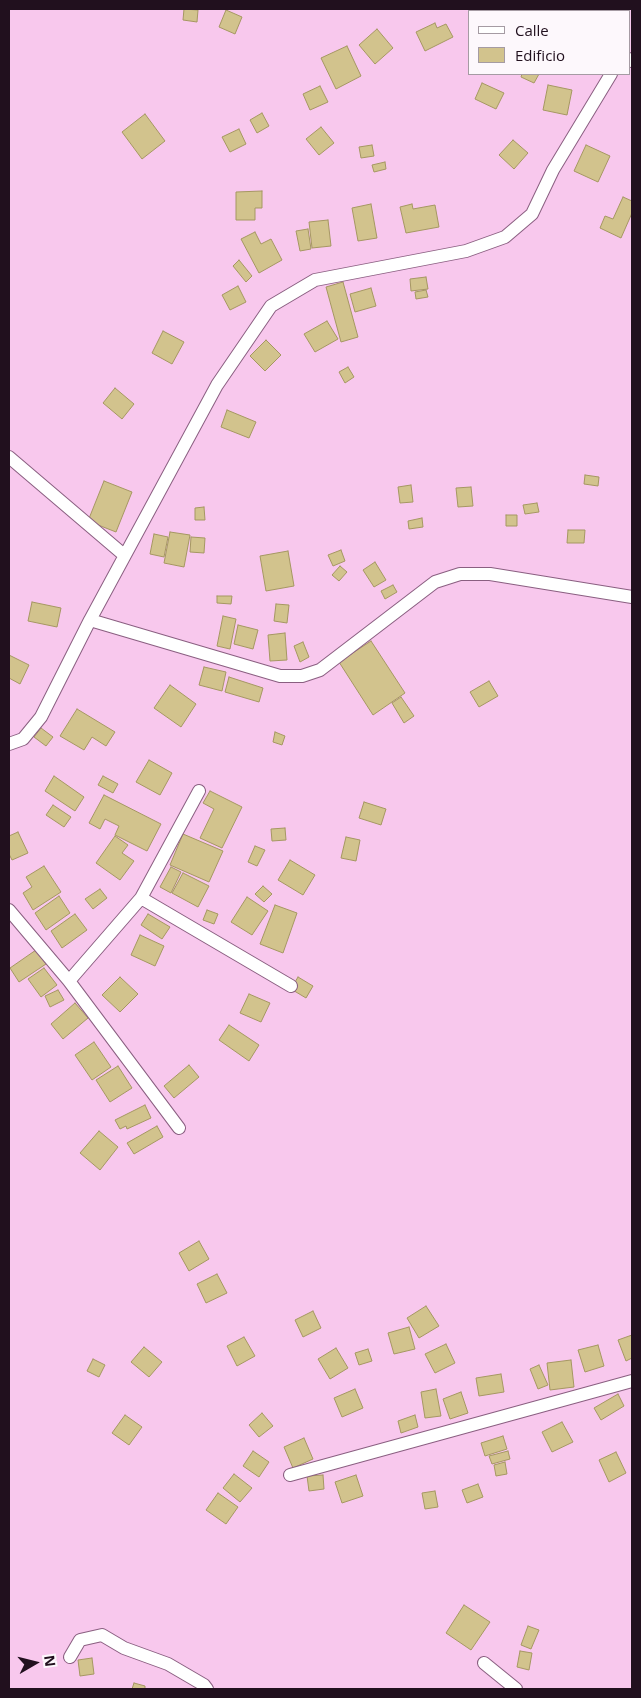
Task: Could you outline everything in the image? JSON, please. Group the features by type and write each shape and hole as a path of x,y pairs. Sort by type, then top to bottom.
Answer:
{"street":[{"path":"9,744 23,739 41,718 124,555 217,385 271,306 315,280 466,251 505,237 532,214 553,170 610,75"},
{"path":"9,457 124,555"},
{"path":"90,620 280,676 302,676 320,670 435,582 460,574 490,574 632,597"},
{"path":"69,981 141,898 199,791"},
{"path":"141,898 292,986"},
{"path":"9,910 69,981 179,1128"},
{"path":"290,1475 632,1381"},
{"path":"70,1657 80,1640 102,1635 124,1648 168,1664 204,1685 207,1689"},
{"path":"484,1662 516,1689"}],"building":[{"path":"184,9 198,10 197,22 183,20"},
{"path":"584,9 608,10 584,10"},
{"path":"226,10 242,17 235,34 219,27"},
{"path":"435,23 437,28 446,24 453,37 425,51 416,32"},
{"path":"377,29 393,48 375,64 359,45"},
{"path":"347,46 361,76 336,89 321,58"},
{"path":"522,75 538,75 534,83 521,77"},
{"path":"482,83 504,93 496,109 475,99"},
{"path":"548,85 572,90 567,115 543,110"},
{"path":"320,86 328,102 310,110 303,94"},
{"path":"262,113 269,126 257,133 250,120"},
{"path":"145,114 165,141 142,159 122,132"},
{"path":"321,127 334,143 319,155 306,139"},
{"path":"239,129 246,144 230,152 222,137"},
{"path":"513,140 528,153 514,169 499,155"},
{"path":"372,145 374,156 361,158 359,147"},
{"path":"586,145 610,156 598,182 574,171"},
{"path":"385,162 386,169 374,172 372,165"},
{"path":"262,191 262,208 255,208 255,220 236,220 236,192"},
{"path":"623,197 632,201 632,213 621,238 600,228 605,216 613,219"},
{"path":"371,204 377,238 358,241 352,208"},
{"path":"412,204 413,209 435,205 439,227 406,233 400,207"},
{"path":"328,220 331,246 312,248 309,222"},
{"path":"308,229 311,249 300,251 296,231"},
{"path":"255,232 261,244 271,239 282,260 259,273 241,239"},
{"path":"239,260 252,276 246,282 233,266"},
{"path":"426,277 428,289 411,291 410,279"},
{"path":"343,282 358,337 341,342 326,287"},
{"path":"238,286 246,302 230,310 222,295"},
{"path":"371,288 376,306 355,312 350,294"},
{"path":"426,290 428,297 416,299 415,292"},
{"path":"327,321 338,339 315,352 304,334"},
{"path":"163,331 184,342 172,364 152,353"},
{"path":"266,340 281,355 265,371 250,356"},
{"path":"348,367 354,377 345,383 339,372"},
{"path":"115,388 134,404 122,419 103,403"},
{"path":"227,410 256,422 249,438 221,427"},
{"path":"585,475 599,477 598,486 584,484"},
{"path":"104,481 132,492 116,532 88,521"},
{"path":"411,485 413,502 400,503 398,487"},
{"path":"471,487 473,506 458,507 456,488"},
{"path":"537,503 539,512 525,514 523,505"},
{"path":"204,507 205,520 195,520 195,508"},
{"path":"506,515 517,515 517,526 506,526"},
{"path":"422,518 423,527 409,529 408,521"},
{"path":"568,530 585,530 584,543 567,543"},
{"path":"170,532 190,535 184,567 164,563"},
{"path":"154,534 168,537 164,557 150,554"},
{"path":"191,537 205,538 204,553 190,552"},
{"path":"341,550 345,561 333,566 328,555"},
{"path":"288,551 294,586 266,591 260,556"},
{"path":"375,562 386,580 374,587 363,570"},
{"path":"340,566 347,572 339,581 332,575"},
{"path":"393,585 397,592 385,599 381,591"},
{"path":"217,596 232,596 231,604 217,603"},
{"path":"32,602 61,608 57,627 28,621"},
{"path":"276,604 289,605 287,623 274,621"},
{"path":"223,616 236,619 230,649 217,646"},
{"path":"238,625 258,630 253,649 234,644"},
{"path":"285,633 287,660 270,661 268,635"},
{"path":"371,641 405,693 373,715 339,662"},
{"path":"303,642 309,657 300,662 294,646"},
{"path":"9,655 29,665 20,684 9,678"},
{"path":"204,667 226,672 222,691 199,685"},
{"path":"229,677 263,688 259,702 225,692"},
{"path":"489,681 498,696 479,707 470,692"},
{"path":"170,685 196,704 181,727 154,708"},
{"path":"401,697 414,716 404,723 392,703"},
{"path":"77,709 115,732 106,746 92,737 84,750 60,736"},
{"path":"41,728 53,737 46,746 34,737"},
{"path":"275,732 285,736 282,745 273,742"},
{"path":"149,760 172,773 160,795 136,782"},
{"path":"54,776 84,797 75,811 45,791"},
{"path":"103,776 118,784 113,793 98,785"},
{"path":"210,791 242,807 222,848 200,838 214,809 203,803"},
{"path":"104,795 161,824 147,851 115,835 119,826 105,819 100,829 89,823"},
{"path":"364,802 386,809 381,825 359,818"},
{"path":"53,805 71,817 64,827 46,815"},
{"path":"285,828 286,840 272,841 271,829"},
{"path":"18,832 28,853 12,860 9,854 9,836"},
{"path":"183,834 223,851 209,882 170,865"},
{"path":"115,836 128,845 122,853 134,861 120,880 96,863"},
{"path":"346,837 360,840 356,861 341,858"},
{"path":"255,846 265,850 257,866 248,862"},
{"path":"290,860 315,875 303,895 278,880"},
{"path":"44,866 61,892 33,910 23,893 32,887 26,877"},
{"path":"171,867 181,872 171,893 160,887"},
{"path":"183,873 209,886 198,907 172,893"},
{"path":"263,886 272,894 264,902 255,894"},
{"path":"100,889 107,898 93,909 85,899"},
{"path":"59,896 70,913 46,930 35,913"},
{"path":"247,897 268,911 252,935 231,922"},
{"path":"275,905 297,913 283,953 260,944"},
{"path":"207,910 218,914 214,924 203,920"},
{"path":"75,914 87,930 62,948 51,931"},
{"path":"148,914 170,927 162,939 141,925"},
{"path":"140,935 164,946 155,966 131,955"},
{"path":"36,950 46,964 19,982 10,968"},
{"path":"44,968 57,985 41,997 28,979"},
{"path":"120,977 138,994 120,1012 102,995"},
{"path":"298,977 313,986 306,998 291,989"},
{"path":"58,990 64,1000 50,1007 45,996"},
{"path":"249,994 270,1003 261,1022 240,1013"},
{"path":"75,1003 88,1018 63,1039 51,1024"},
{"path":"229,1025 259,1045 249,1061 219,1040"},
{"path":"94,1042 111,1067 92,1080 75,1055"},
{"path":"189,1065 199,1077 174,1098 164,1086"},
{"path":"118,1066 132,1088 110,1102 96,1080"},
{"path":"145,1105 151,1118 127,1129 126,1126 120,1129 115,1120"},
{"path":"157,1126 163,1137 134,1154 127,1143"},
{"path":"99,1131 118,1147 100,1170 80,1153"},
{"path":"199,1241 209,1259 189,1271 179,1253"},
{"path":"217,1274 227,1293 206,1303 197,1284"},
{"path":"426,1306 439,1326 419,1338 407,1318"},
{"path":"313,1311 321,1328 303,1337 295,1320"},
{"path":"409,1327 415,1349 394,1354 388,1333"},
{"path":"632,1335 632,1358 626,1361 618,1340"},
{"path":"244,1337 255,1356 237,1366 227,1346"},
{"path":"446,1344 455,1363 435,1373 425,1354"},
{"path":"598,1345 604,1366 585,1372 578,1350"},
{"path":"144,1347 162,1362 149,1377 131,1362"},
{"path":"336,1348 348,1368 330,1379 318,1359"},
{"path":"368,1349 372,1361 359,1365 355,1353"},
{"path":"93,1359 105,1365 99,1377 87,1371"},
{"path":"571,1360 574,1387 550,1390 547,1363"},
{"path":"539,1365 548,1385 538,1389 530,1369"},
{"path":"501,1374 504,1392 479,1396 476,1378"},
{"path":"355,1389 363,1408 342,1417 334,1398"},
{"path":"436,1389 441,1416 425,1418 421,1392"},
{"path":"461,1392 468,1413 450,1419 443,1399"},
{"path":"618,1394 624,1406 601,1420 594,1408"},
{"path":"262,1413 273,1426 259,1437 249,1425"},
{"path":"125,1415 142,1427 129,1445 112,1433"},
{"path":"415,1415 418,1427 401,1433 398,1421"},
{"path":"562,1422 573,1442 552,1452 542,1432"},
{"path":"503,1436 507,1449 485,1456 481,1443"},
{"path":"304,1438 313,1459 293,1468 284,1447"},
{"path":"253,1451 269,1462 259,1477 243,1466"},
{"path":"508,1451 510,1459 492,1464 489,1456"},
{"path":"616,1452 626,1473 609,1482 599,1460"},
{"path":"505,1462 507,1474 496,1476 494,1465"},
{"path":"234,1474 252,1488 240,1502 223,1488"},
{"path":"323,1475 324,1489 309,1491 307,1476"},
{"path":"356,1475 363,1496 342,1503 335,1482"},
{"path":"478,1484 483,1497 467,1503 462,1490"},
{"path":"435,1491 438,1507 425,1509 422,1493"},
{"path":"218,1493 238,1507 226,1524 206,1510"},
{"path":"464,1605 490,1622 471,1650 446,1633"},
{"path":"528,1626 539,1630 531,1649 521,1645"},
{"path":"520,1651 532,1653 529,1670 517,1667"},
{"path":"92,1658 94,1674 80,1676 78,1660"},
{"path":"134,1683 145,1686 145,1689 132,1689"}]}
